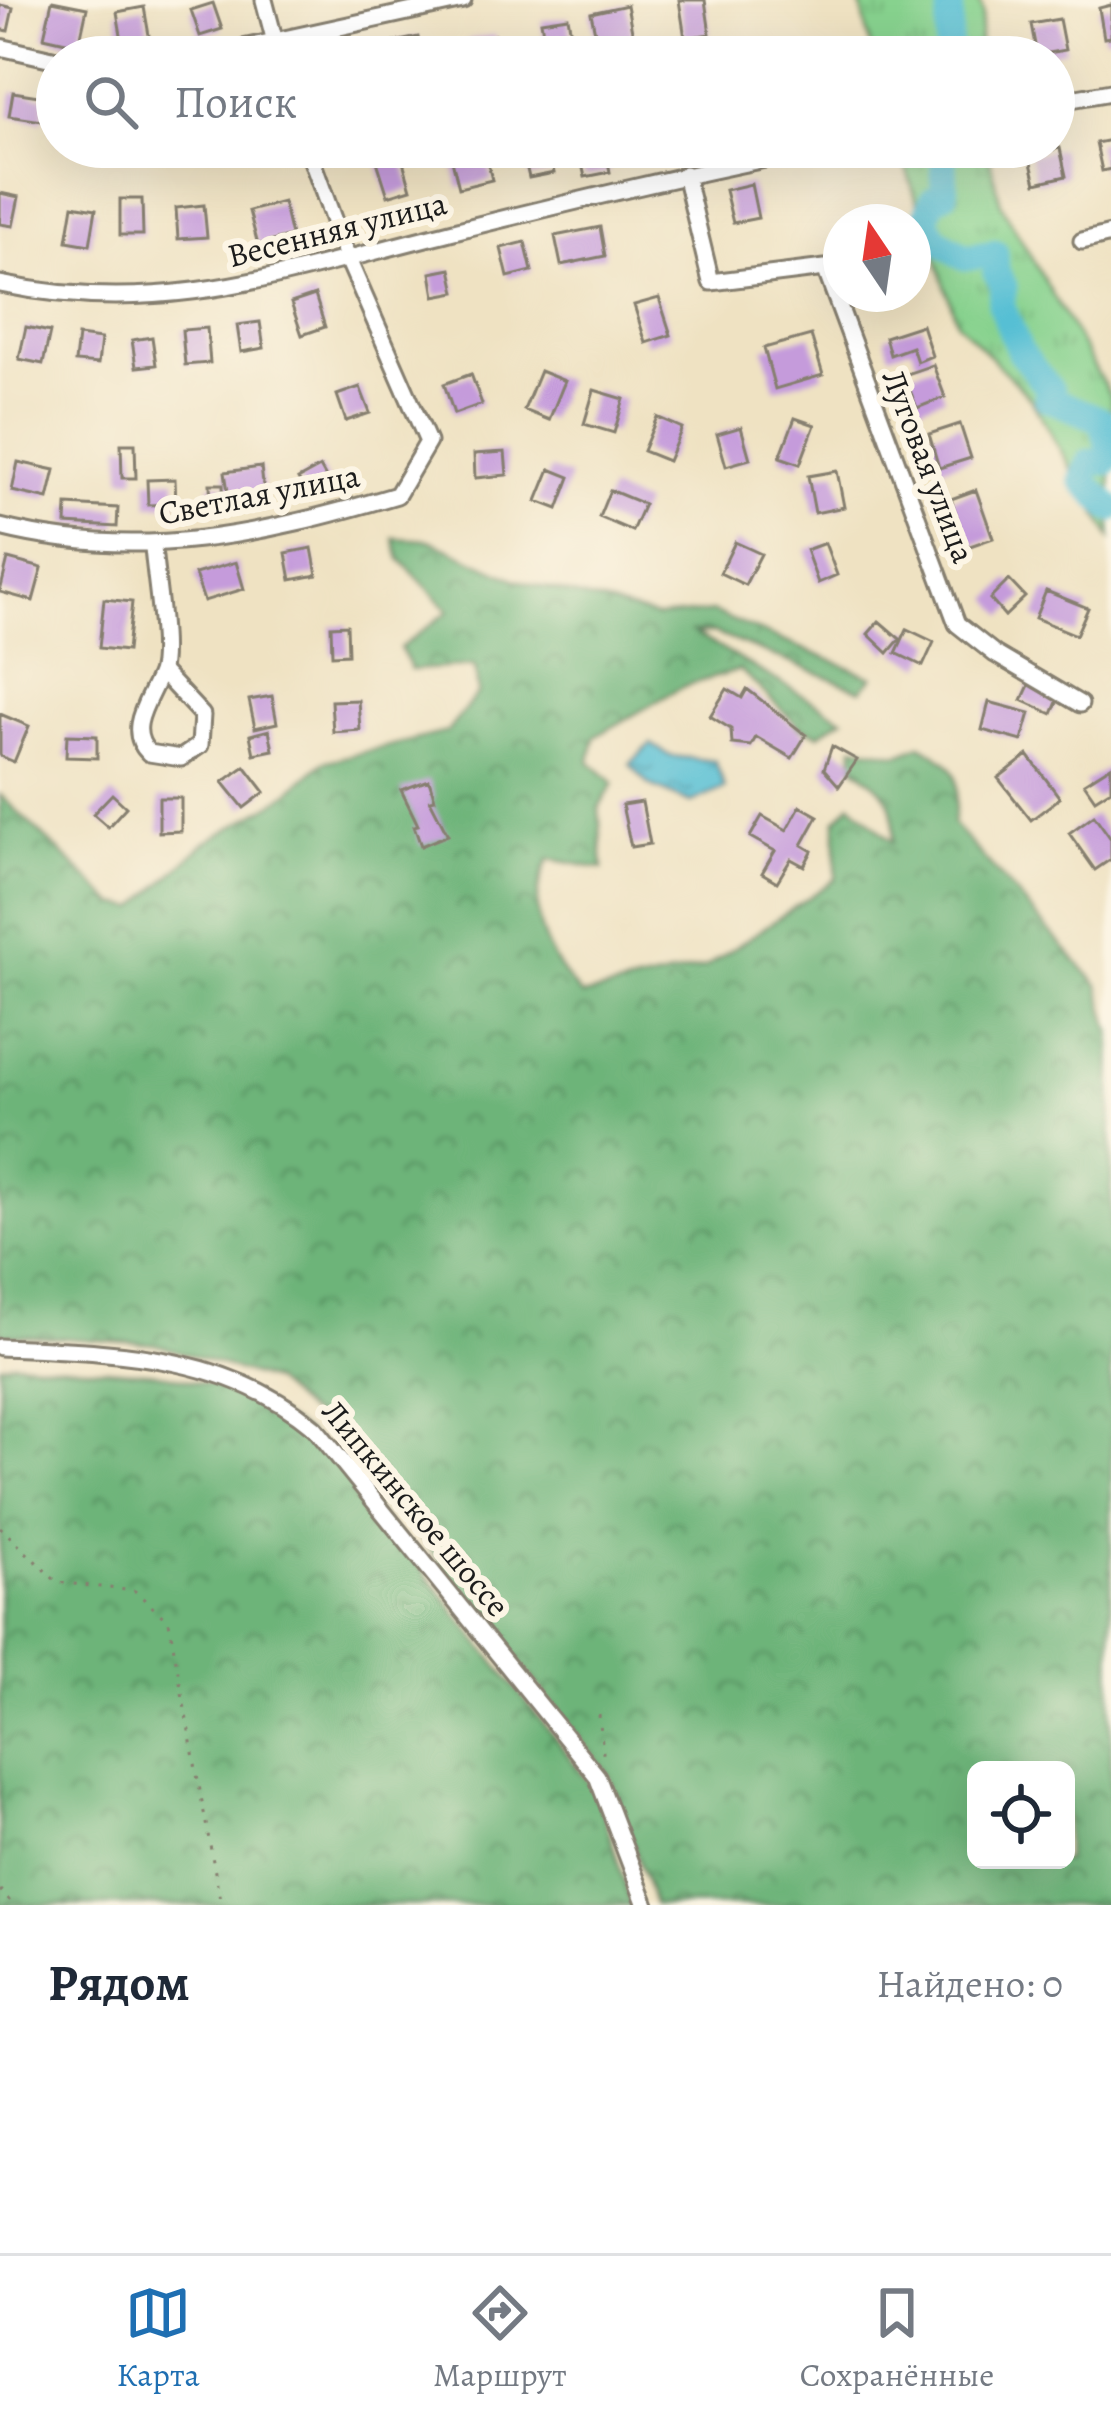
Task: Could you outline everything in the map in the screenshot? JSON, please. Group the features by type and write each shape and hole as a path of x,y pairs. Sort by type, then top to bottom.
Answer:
{"street":[{"path":"264,0 273,36"},
{"path":"284,36 463,0"},
{"path":"0,46 36,55"},
{"path":"1075,98 1111,92"},
{"path":"315,168 347,257"},
{"name":"Весенняя улица","path":"0,284 57,296 149,296 244,287 347,257 716,168"},
{"name":"Луговая улица","path":"685,174 711,282 825,268 957,624 995,654 1080,704"},
{"path":"1082,241 1111,234"},
{"name":"Светлая улица","path":"0,526 66,544 153,547 313,520 397,495 428,442 347,257"},
{"path":"153,547 161,671 142,703 142,747 161,758 181,758 200,745 202,715 161,671"},
{"name":"Липкинское шоссе","path":"0,1347 141,1354 211,1370 286,1403 346,1460 606,1793 646,1905"}],"path":[{"path":"0,1527 57,1582 135,1591 169,1622 221,1905"},
{"path":"599,1715 606,1793"},
{"path":"0,1890 14,1905"}],"green space":[{"path":"860,0 979,0 983,12 980,36 868,36"},
{"path":"906,168 992,168 1001,204 1111,397 1111,538 1031,399 957,322 931,244 931,204 918,204"},
{"path":"394,538 429,540 517,580 656,617 712,612 873,677 861,690 714,633 693,633 843,718 819,734 800,727 740,670 684,686 595,737 590,762 614,783 599,808 603,869 549,859 538,897 548,949 582,996 706,967 836,879 836,820 851,803 893,842 891,806 882,790 854,766 854,746 899,754 921,745 945,761 956,777 953,824 1099,986 1111,1033 1111,1905 654,1905 609,1775 349,1447 271,1381 155,1344 0,1334 0,795 115,904 136,908 205,843 282,798 323,762 447,732 478,693 475,666 411,670 400,648 449,611 400,559"},
{"path":"13,1362 159,1373 236,1391 310,1434 356,1485 597,1792 631,1905 0,1905 0,1365"}],"water":[{"path":"651,744 670,756 715,761 725,788 691,803 649,785 630,764"}],"building":[{"path":"679,0 705,0 710,34 685,36"},
{"path":"52,1 87,8 81,36 44,36"},
{"path":"213,3 222,29 200,36 191,10"},
{"path":"0,5 13,8 8,31 0,29"},
{"path":"627,5 633,36 596,36 591,13"},
{"path":"1111,5 1111,37 1104,38 1099,8"},
{"path":"144,7 149,36 121,36 117,12"},
{"path":"568,17 571,36 544,36 541,21"},
{"path":"1059,19 1062,36 1033,36 1031,24"},
{"path":"13,92 36,96 36,120 9,116"},
{"path":"1111,140 1111,169 1102,171 1096,143"},
{"path":"379,168 405,168 411,189 388,196"},
{"path":"454,168 489,168 492,180 459,188"},
{"path":"527,168 553,168 554,173 529,178"},
{"path":"583,168 609,168 610,172 585,177"},
{"path":"1032,168 1064,168 1066,176 1036,183"},
{"path":"751,184 758,218 733,223 725,190"},
{"path":"0,193 19,197 13,226 0,224"},
{"path":"120,199 142,199 143,235 120,235"},
{"path":"283,202 291,236 258,245 249,211"},
{"path":"73,205 96,209 90,245 67,241"},
{"path":"204,205 207,237 178,239 176,208"},
{"path":"600,227 605,256 561,265 555,236"},
{"path":"525,242 532,271 508,277 501,248"},
{"path":"451,269 456,292 435,296 431,273"},
{"path":"315,295 325,327 302,335 291,303"},
{"path":"659,298 671,335 646,343 634,305"},
{"path":"260,322 264,348 241,352 237,325"},
{"path":"922,325 932,356 917,362 912,347 890,355 885,337"},
{"path":"26,327 50,332 43,364 19,359"},
{"path":"207,328 210,363 185,365 182,330"},
{"path":"811,335 823,375 775,389 764,348"},
{"path":"78,336 101,339 98,364 75,362"},
{"path":"152,337 156,365 136,367 132,340"},
{"path":"933,365 945,397 917,408 904,375"},
{"path":"540,371 565,381 549,420 524,410"},
{"path":"471,374 482,404 454,414 444,384"},
{"path":"360,387 370,413 346,421 337,395"},
{"path":"594,390 624,399 614,433 584,424"},
{"path":"657,417 682,428 668,461 643,451"},
{"path":"795,418 815,425 800,464 780,457"},
{"path":"960,424 971,458 939,468 929,434"},
{"path":"741,427 750,459 726,466 717,434"},
{"path":"121,444 135,444 136,478 122,478"},
{"path":"505,452 507,475 475,478 474,454"},
{"path":"18,462 55,470 48,499 12,491"},
{"path":"261,467 265,501 230,505 225,472"},
{"path":"320,467 329,483 307,495 298,479"},
{"path":"550,469 570,477 558,509 537,501"},
{"path":"837,471 844,507 815,513 808,476"},
{"path":"175,479 176,504 148,505 147,480"},
{"path":"210,484 223,484 224,508 211,509"},
{"path":"610,490 644,504 632,531 599,517"},
{"path":"976,490 993,538 967,547 951,499"},
{"path":"67,505 118,508 117,527 66,524"},
{"path":"735,542 761,554 745,585 720,573"},
{"path":"825,543 837,575 818,583 806,550"},
{"path":"312,548 317,575 291,580 286,553"},
{"path":"8,559 42,568 33,601 0,592"},
{"path":"236,562 244,589 204,601 195,574"},
{"path":"1009,580 1025,597 1005,616 990,599"},
{"path":"1046,591 1088,608 1076,635 1035,618"},
{"path":"104,599 132,602 127,651 99,648"},
{"path":"879,621 900,639 888,653 868,634"},
{"path":"347,625 348,654 332,655 331,626"},
{"path":"907,629 934,642 923,666 896,653"},
{"path":"1030,683 1059,697 1052,714 1022,700"},
{"path":"727,689 742,698 747,689 806,735 792,758 756,737 751,746 732,744 731,729 710,716"},
{"path":"272,696 277,723 255,728 249,700"},
{"path":"358,700 360,730 333,732 331,701"},
{"path":"989,702 1030,713 1022,741 982,730"},
{"path":"0,714 29,726 14,762 0,756"},
{"path":"269,730 273,750 254,754 250,735"},
{"path":"67,735 97,736 97,758 66,757"},
{"path":"832,746 857,760 839,786 824,769"},
{"path":"1028,755 1060,798 1031,820 998,778"},
{"path":"245,766 265,792 244,808 223,782"},
{"path":"1111,766 1111,789 1095,799 1084,783"},
{"path":"429,780 435,799 430,800 448,835 421,846 414,826 418,825 401,790"},
{"path":"112,794 126,807 108,827 93,814"},
{"path":"159,798 181,798 181,831 159,832"},
{"path":"642,802 650,844 631,847 622,805"},
{"path":"800,806 818,816 802,845 812,851 804,866 791,859 777,882 762,873 775,851 750,837 762,816 787,830"},
{"path":"1094,815 1111,839 1111,859 1095,870 1069,833"}],"waterway":[{"path":"949,36 951,0"},
{"path":"944,168 945,193 933,200 925,219 935,238 965,258 995,253 996,272 1004,286 1001,304 1020,352 1051,391 1047,398 1102,420 1111,455 1106,462 1090,462 1082,480 1111,508"}]}
